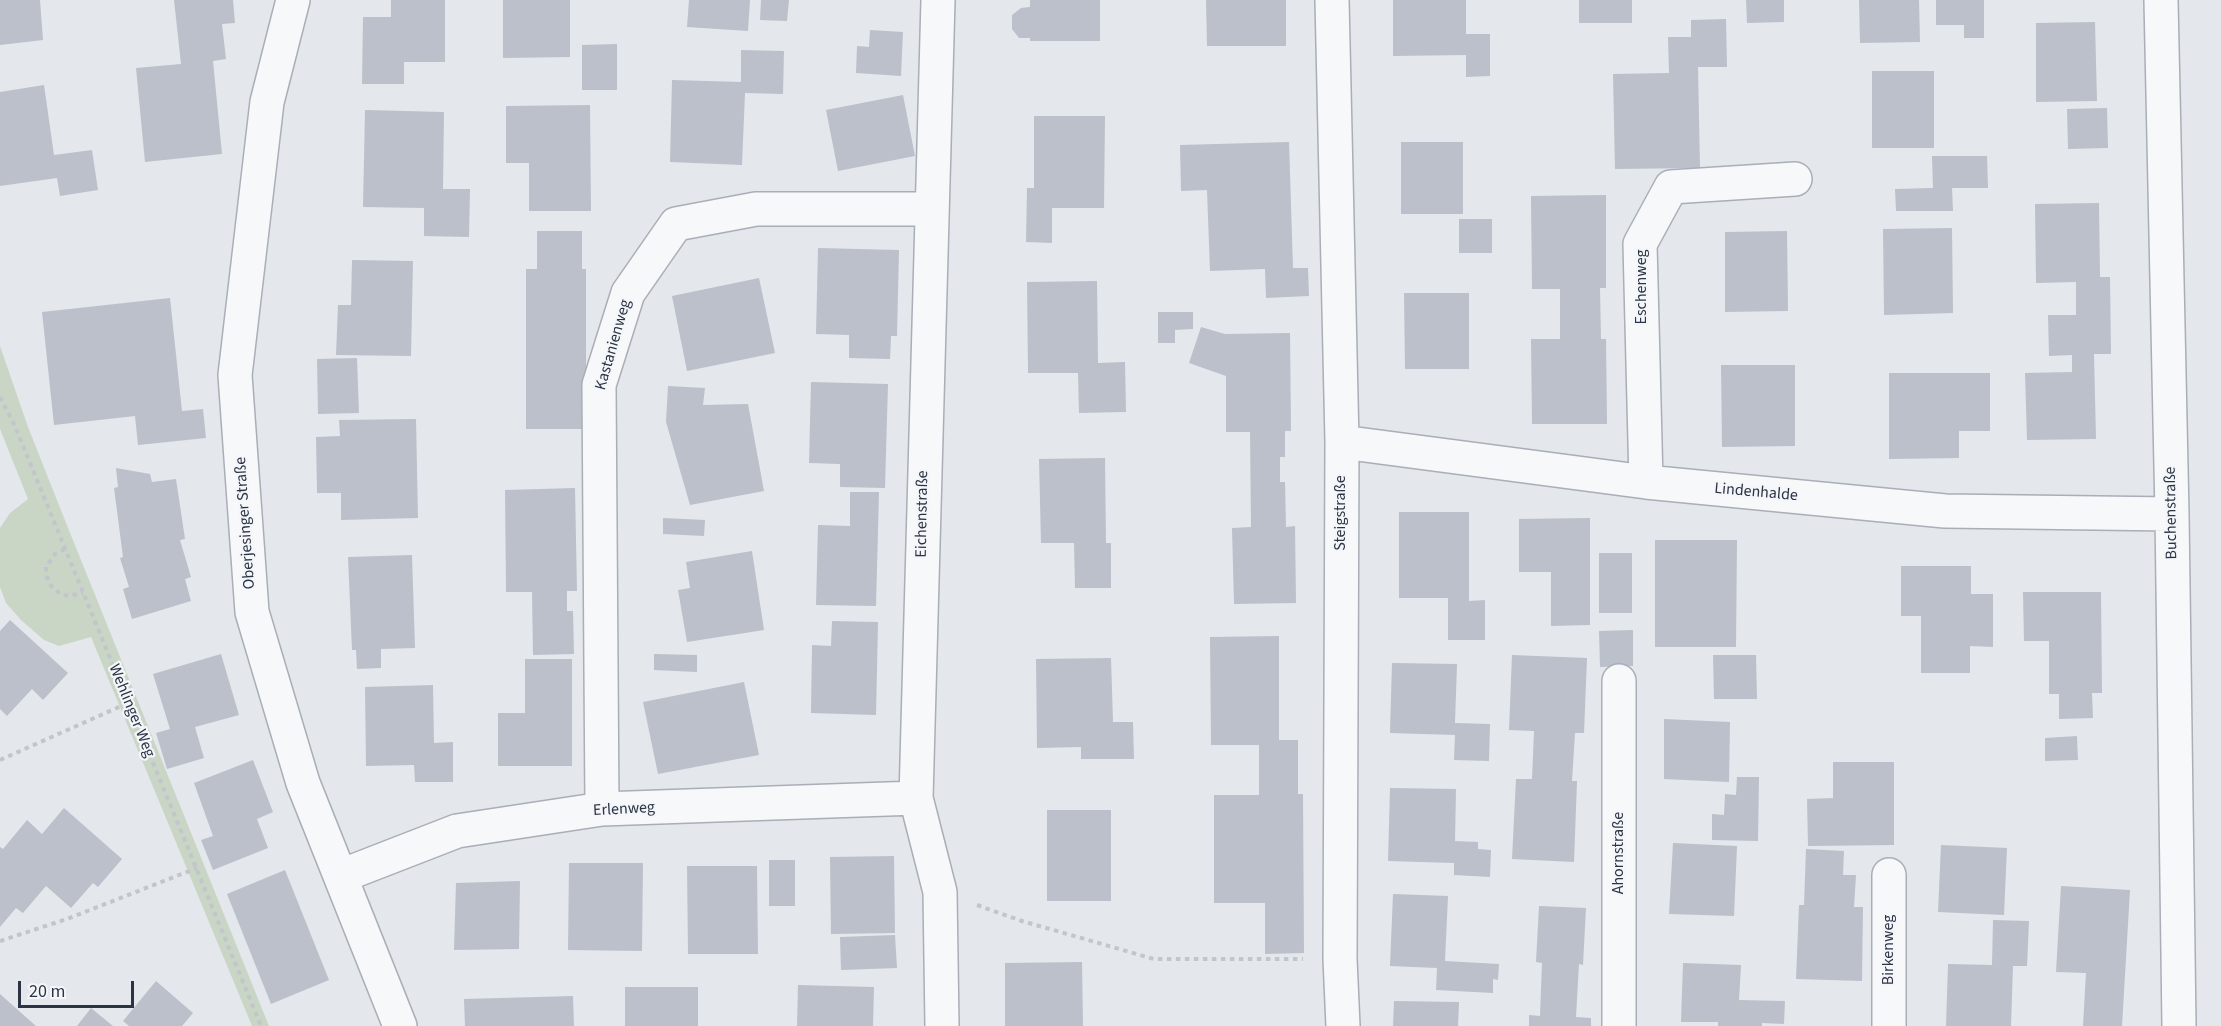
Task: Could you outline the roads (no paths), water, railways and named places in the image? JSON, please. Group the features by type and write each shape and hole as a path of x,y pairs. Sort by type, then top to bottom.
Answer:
{"street":[{"name":"Oberjesinger Straße","path":"293,0 267,102 235,375 252,612 303,783 400,1026"},
{"name":"Eichenstraße","path":"938,0 916,798 940,892 942,1026"},
{"name":"Steigstraße","path":"1332,0 1341,442 1340,959 1343,1026"},
{"name":"Buchenstraße","path":"2161,0 2172,514 2179,1026"},
{"name":"Eschenweg","path":"1646,482 1640,244 1671,187 1795,180"},
{"name":"Kastanienweg","path":"602,809 599,385 628,293 676,224 756,209 931,209"},
{"name":"Lindenhalde","path":"1341,442 1646,482 1945,511 2172,514"},
{"name":"Ahornstraße","path":"1618,681 1619,1026"},
{"name":"Erlenweg","path":"341,876 457,831 602,809 916,798"},
{"name":"Birkenweg","path":"1888,875 1889,1026"}]}
